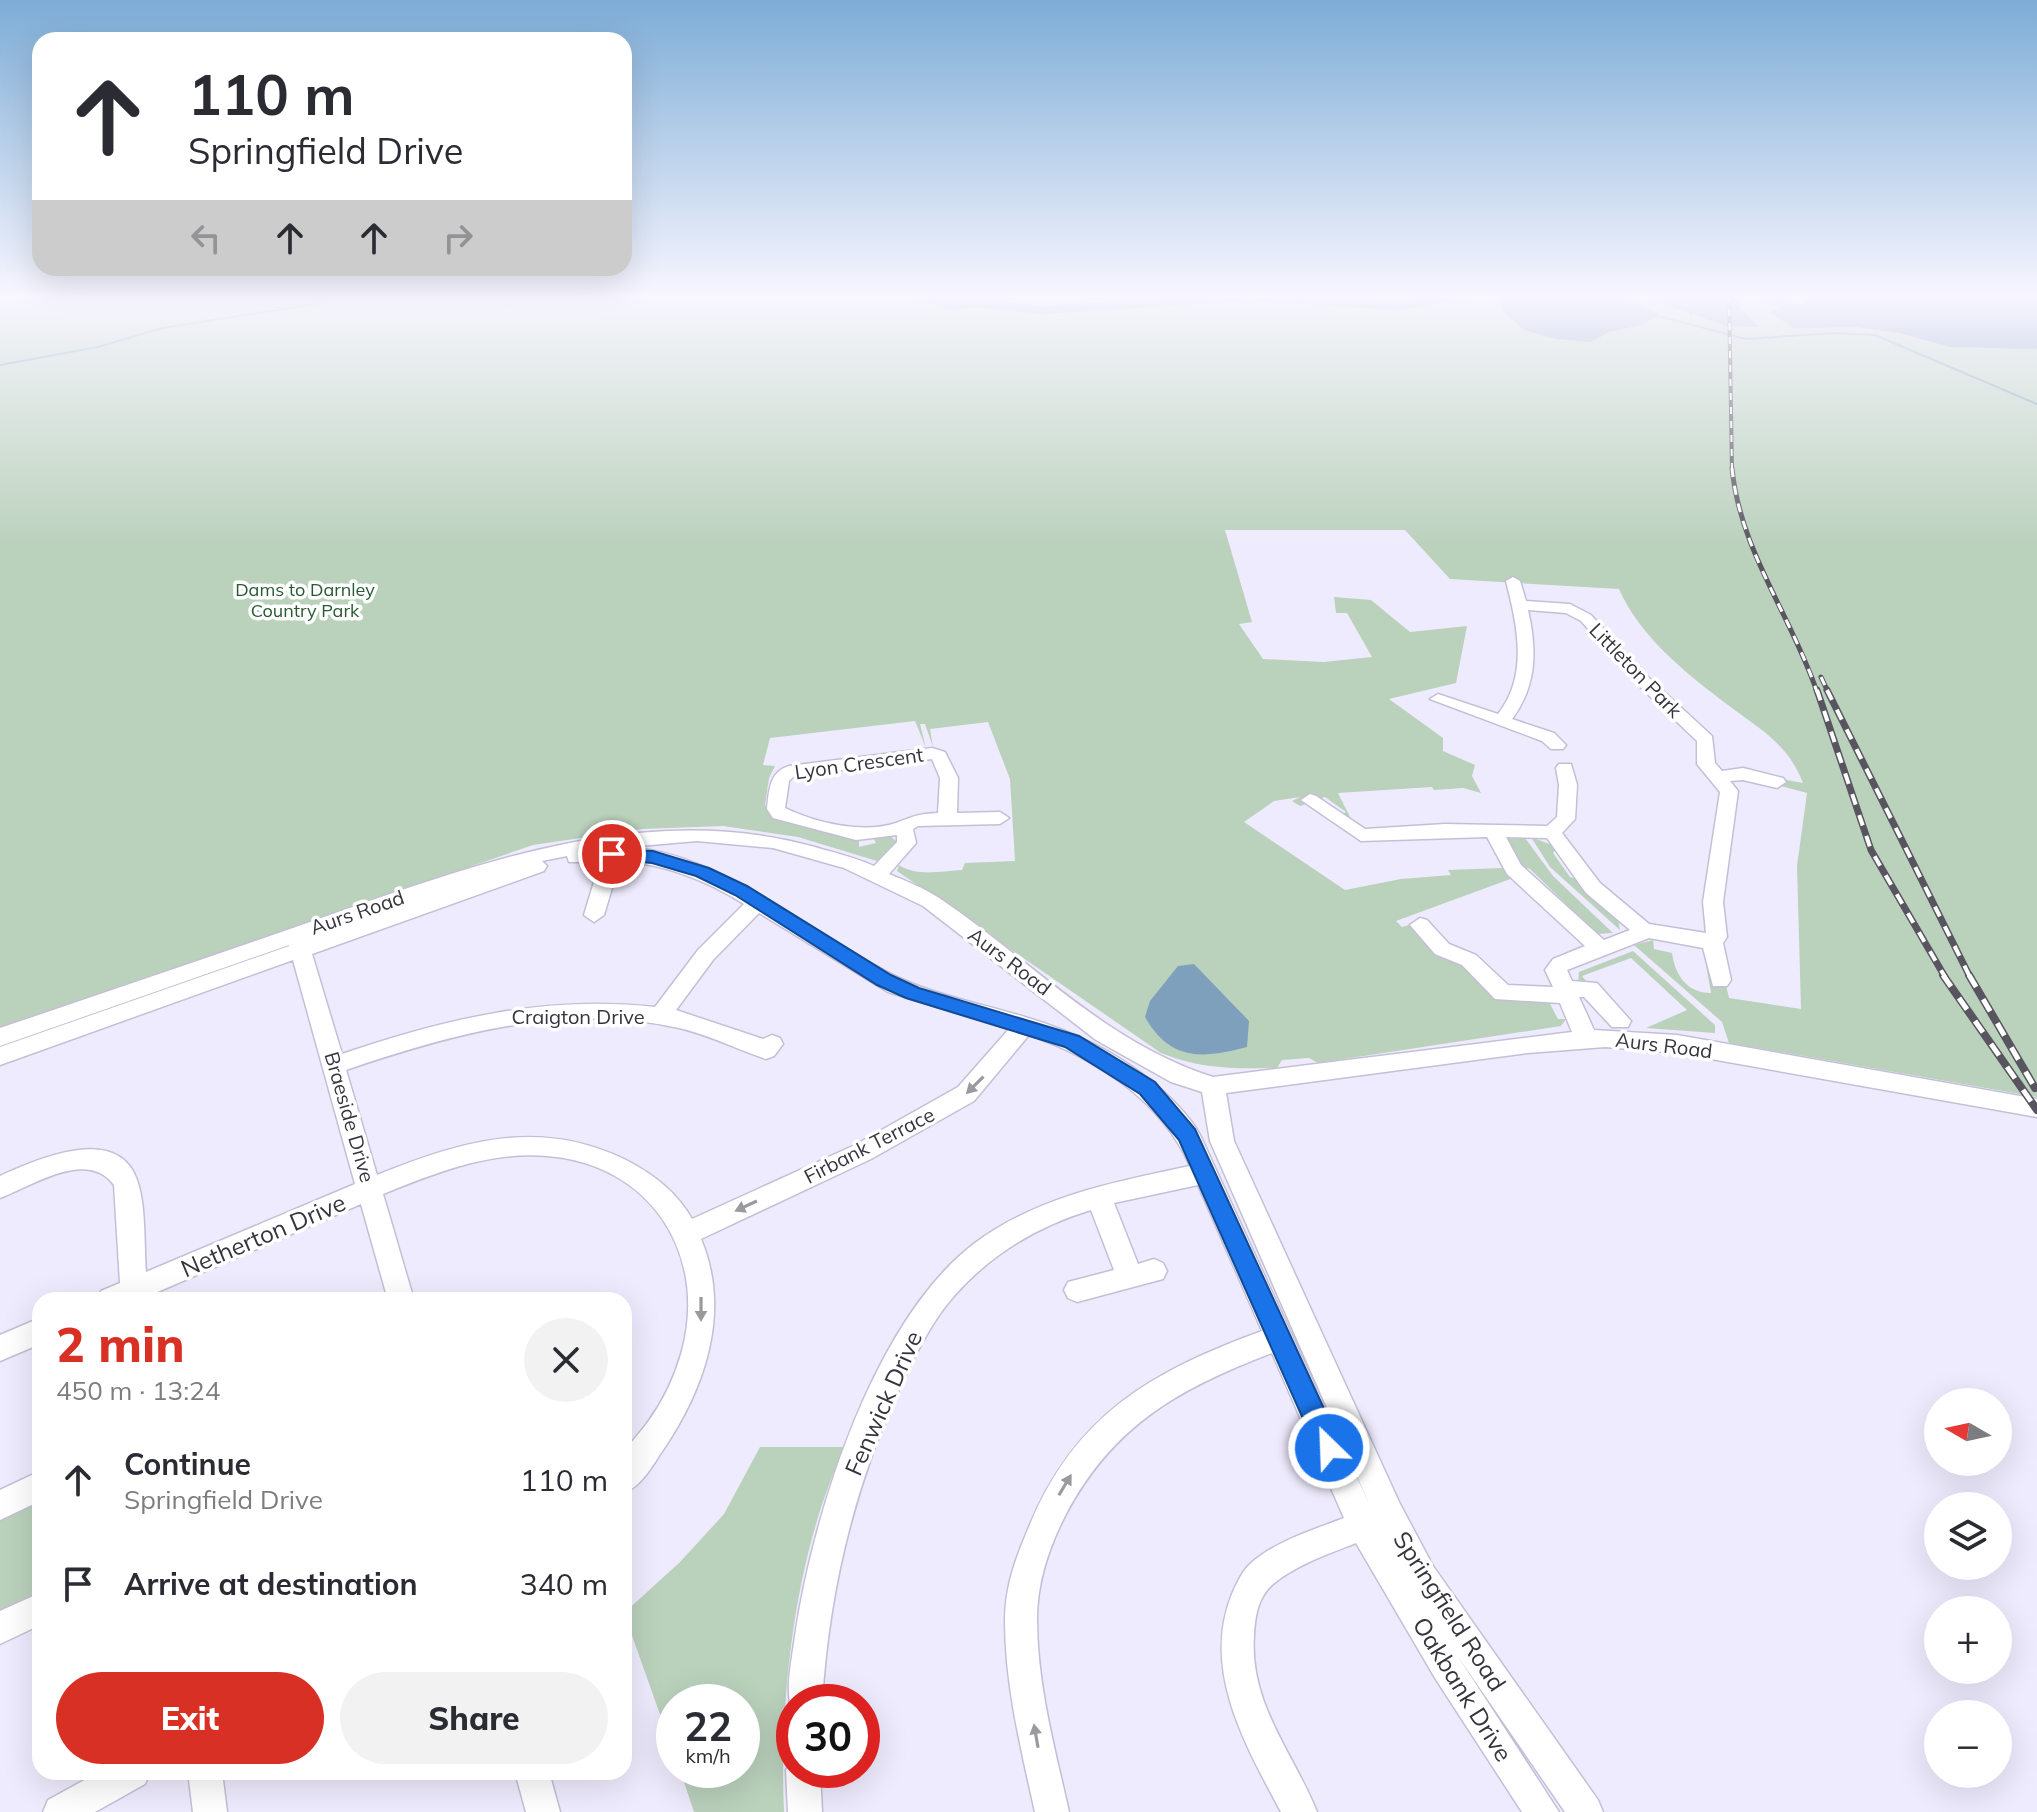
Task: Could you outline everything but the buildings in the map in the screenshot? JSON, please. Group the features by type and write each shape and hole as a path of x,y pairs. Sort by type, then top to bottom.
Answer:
{"street":[{"path":"1502,721 1518,705 1529,656 1513,581"},
{"name":"Littleton Park","path":"1520,605 1570,609 1586,618 1642,680 1706,740 1706,764 1729,791 1713,902 1718,932 1712,941 1720,980"},
{"path":"1438,699 1548,737 1557,745"},
{"name":"Lyon Crescent","path":"947,819 949,778 942,759 932,753 789,771 780,780 776,809 780,814 856,834 901,828 914,820 1000,818"},
{"path":"1552,832 1566,819 1568,785 1565,768"},
{"path":"1717,777 1743,774 1777,782"},
{"path":"1310,800 1372,844 1501,826 1552,832 1593,888 1645,932"},
{"path":"1501,826 1514,869 1601,949"},
{"path":"878,874 907,843 907,835 901,828"},
{"name":"Aurs Road","path":"0,1056 504,862 626,838 678,834 764,840 816,851 878,874 930,901 1141,1058 1185,1081 1213,1086 1586,1038 1677,1044 2037,1108"},
{"path":"594,915 612,854"},
{"name":"Oakbank Drive","path":"298,942 545,863 612,854 671,861 702,872 759,902 884,980 912,993 1025,1025 1098,1055 1147,1088 1188,1135 1278,1338 1376,1521 1446,1667 1542,1812"},
{"path":"661,1016 697,962 723,932 759,902"},
{"path":"1420,925 1442,949 1469,960 1503,993 1589,989 1620,1021"},
{"path":"1586,1038 1556,970 1560,964 1645,932 1712,941"},
{"name":"Aurs Road","path":"0,1037 298,942"},
{"name":"Braeside Drive","path":"298,942 336,1065 399,1292"},
{"name":"Craigton Drive","path":"336,1065 455,1025 511,1015 603,1011 661,1016 698,1025 766,1050 772,1044"},
{"name":"Firbank Terrace","path":"688,1233 863,1152 966,1094 1025,1025"},
{"name":"Springfield Road","path":"1213,1086 1222,1141 1376,1521 1422,1577 1586,1812"},
{"name":"Netherton Drive","path":"129,1292 447,1158 518,1146 582,1152 619,1166 674,1208 688,1233"},
{"path":"0,1187 74,1159 112,1164 126,1182 122,1292"},
{"name":"Fenwick Drive","path":"807,1684 816,1606 848,1481 881,1395 918,1323 943,1289 970,1262 1031,1222 1099,1197 1205,1173"},
{"path":"1077,1290 1142,1274 1099,1197"},
{"path":"632,1468 661,1434 689,1378 700,1330 702,1300 688,1233"},
{"path":"0,1348 32,1334"},
{"path":"1052,1812 1025,1675 1021,1619 1026,1577 1058,1497 1083,1454 1147,1397 1195,1368 1278,1338"},
{"path":"0,1505 32,1490"},
{"path":"1300,1812 1251,1720 1238,1680 1235,1646 1241,1614 1250,1588 1264,1572 1376,1521"},
{"path":"0,1628 32,1613"},
{"path":"60,1812 118,1780"},
{"path":"206,1780 210,1812"},
{"path":"534,1780 543,1812"},
{"path":"804,1788 805,1812"}],"green space":[{"name":"Dams to Darnley Country Park","path":"0,380 2037,380 2037,1097 1729,1043 1722,1022 1634,945 1653,940 1654,949 1672,953 1679,975 1689,986 1711,993 1703,948 1726,985 1729,998 1801,1009 1797,866 1807,793 1781,786 1781,779 1803,783 1797,769 1772,739 1666,654 1639,623 1619,589 1450,579 1405,530 1225,530 1252,622 1239,624 1263,659 1324,662 1372,657 1347,613 1336,613 1334,597 1371,600 1410,632 1467,626 1456,683 1389,699 1443,738 1443,751 1475,765 1472,776 1481,793 1463,788 1434,790 1432,787 1338,793 1352,821 1341,815 1346,812 1325,797 1300,806 1292,801 1300,797 1274,801 1244,822 1345,890 1401,879 1451,875 1448,870 1502,868 1513,878 1396,921 1402,927 1412,924 1440,954 1466,965 1502,999 1548,1000 1558,1019 1566,1019 1561,1026 1318,1063 1309,1058 1282,1060 1277,1068 1218,1067 1161,1053 897,871 899,865 913,871 929,872 962,870 965,863 1015,861 1010,779 988,722 930,729 933,747 925,724 920,724 926,748 915,721 770,738 763,765 775,766 769,778 765,805 780,820 859,838 859,847 876,843 872,836 888,834 897,842 877,861 798,837 723,826 642,829 533,845 0,1028"},
{"path":"1531,837 1557,847 1553,853 1570,877 1580,880 1618,918 1620,930 1550,867"},
{"path":"1525,838 1553,876 1613,933 1597,934 1530,869 1519,866 1504,839"},
{"path":"1633,951 1715,1025 1715,1033 1646,1028 1687,1010 1631,958 1582,976 1586,981 1578,984 1579,972"},
{"path":"760,1447 845,1447 828,1488 802,1578 787,1684 776,1684 776,1788 783,1788 784,1812 694,1812 686,1788 760,1788 760,1684 656,1684 656,1703 632,1636 632,1606 680,1562 724,1514"},
{"path":"32,1497 32,1601 0,1612 0,1513"}],"water":[{"path":"1194,964 1249,1021 1247,1047 1216,1054 1188,1053 1165,1042 1145,1017 1150,1001 1178,966"}],"waterway":[{"path":"1980,380 2037,404"}],"railway":[{"path":"1730,380 1732,470"},
{"path":"1732,468 1745,527 1817,692"},
{"path":"1821,677 1828,692"},
{"path":"1817,690 1871,850 1945,977"},
{"path":"1827,690 1969,975"},
{"path":"1943,975 2037,1110"},
{"path":"1969,975 2035,1088"}],"route":[{"path":"612,854 653,857 702,872 741,891 884,980 952,1006 1072,1041 1122,1069 1147,1088 1188,1135 1329,1448"}]}
